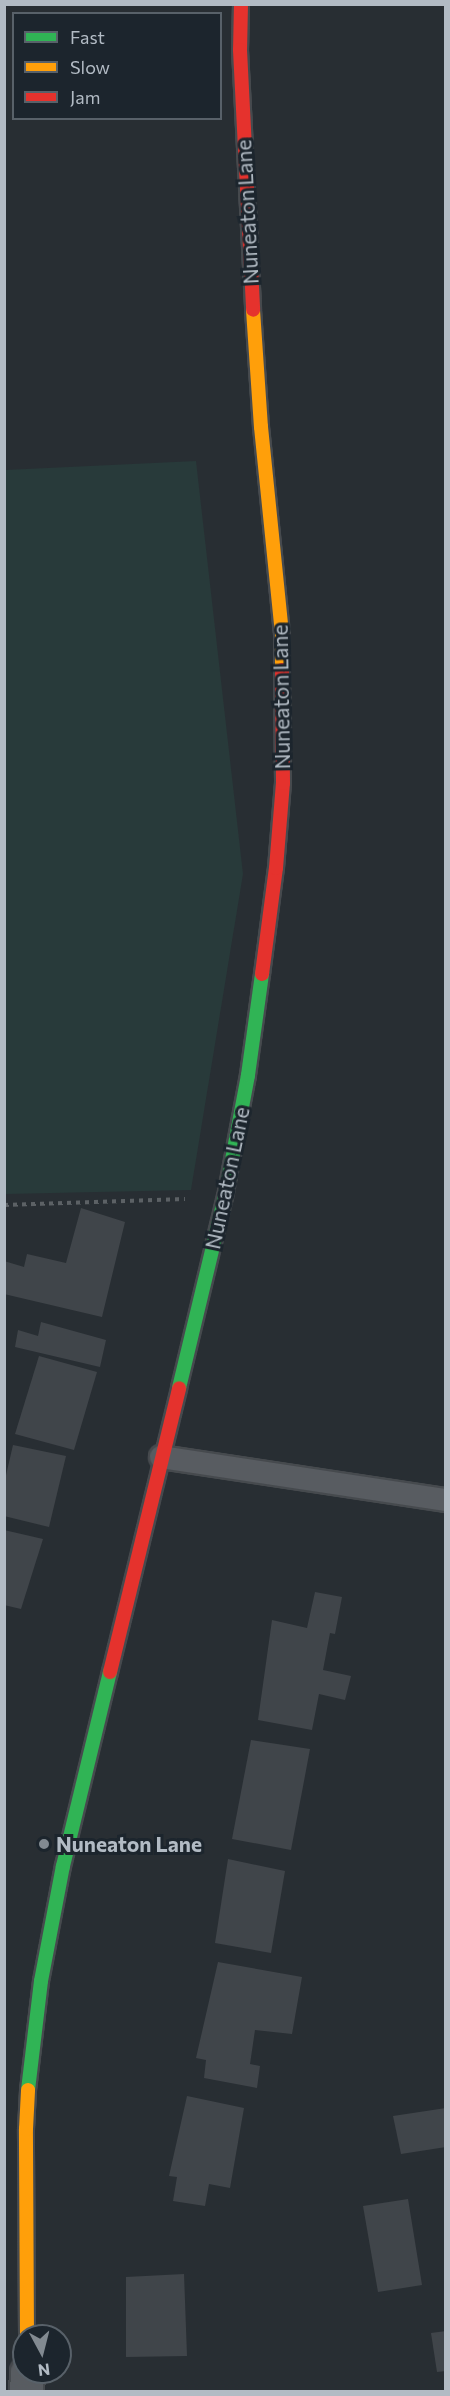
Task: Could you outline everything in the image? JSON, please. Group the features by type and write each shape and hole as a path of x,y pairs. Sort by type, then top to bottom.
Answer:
{"street":[{"name":"Nuneaton Lane","path":"27,2324 26,2129 30,2065 41,1981 63,1866 160,1457 225,1197 248,1076 266,956 283,783 282,632 262,438 249,256 240,50 241,4"}],"lane":[{"path":"160,1457 446,1500"}],"path":[{"path":"4,1205 225,1197"}],"shaded area":[{"path":"196,461 243,874 191,1190 5,1194 5,470"}],"building":[{"path":"81,1208 125,1222 102,1317 4,1294 4,1261 24,1267 27,1254 66,1263"},
{"path":"41,1322 106,1340 100,1367 15,1347 18,1330 38,1336"},
{"path":"39,1356 97,1372 74,1450 15,1434"},
{"path":"13,1445 66,1456 49,1527 4,1516 4,1484"},
{"path":"4,1530 43,1539 21,1609 4,1605"},
{"path":"315,1592 342,1597 335,1634 330,1633 323,1670 351,1676 345,1700 319,1694 312,1730 258,1720 272,1620 307,1628"},
{"path":"251,1740 310,1749 291,1850 232,1839"},
{"path":"228,1859 285,1871 271,1953 215,1943"},
{"path":"218,1962 302,1977 292,2034 255,2030 250,2064 260,2066 257,2088 204,2078 206,2060 196,2058"},
{"path":"187,2096 244,2108 230,2188 209,2184 205,2206 173,2201 177,2177 169,2176"},
{"path":"446,2108 446,2147 401,2154 393,2116"},
{"path":"408,2199 422,2285 378,2292 363,2206"},
{"path":"184,2274 187,2356 126,2357 126,2277"},
{"path":"446,2331 446,2371 437,2372 431,2333"}],"traffic: fast":[{"path":"179,1388 225,1197 248,1075 262,974"},
{"path":"28,2090 41,1981 63,1866 110,1672"}],"traffic: slow":[{"path":"253,310 261,427 282,632 282,670"},
{"path":"27,2324 26,2129 28,2090"}],"traffic: jam":[{"path":"241,4 240,50 253,310"},
{"path":"262,974 276,868 283,783 282,670"},
{"path":"110,1672 179,1388"}],"place":[{"name":"Nuneaton Lane","path":"44,1844"}]}
